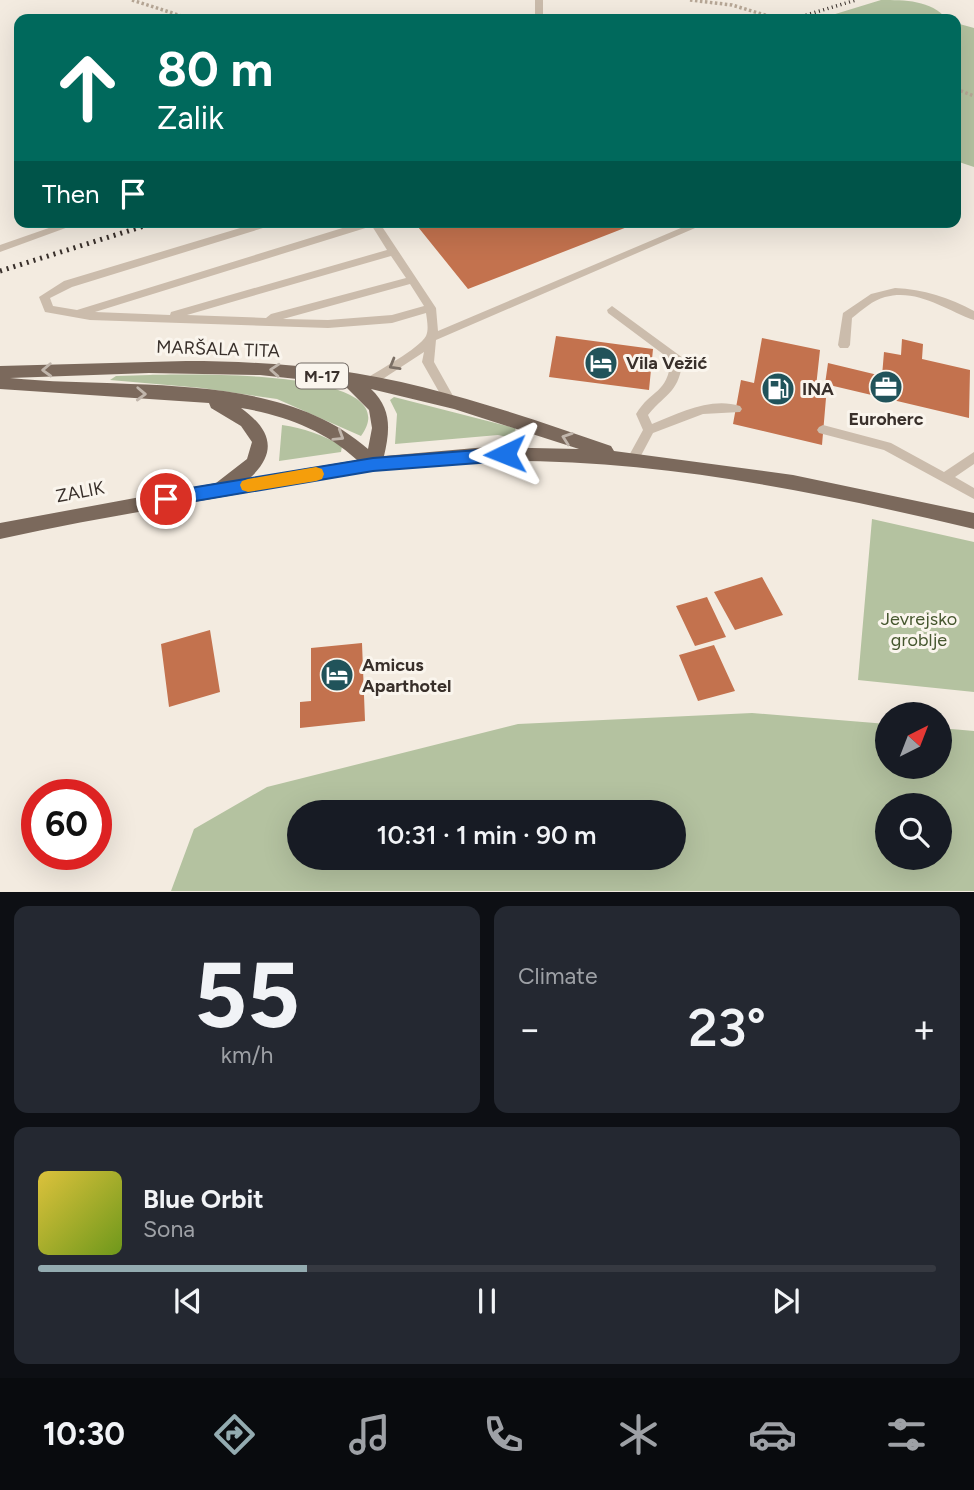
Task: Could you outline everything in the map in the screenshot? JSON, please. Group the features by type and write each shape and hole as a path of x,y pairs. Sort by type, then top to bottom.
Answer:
{"main road":[{"name":"MARŠALA TITA","path":"0,372 191,367 263,369 341,379 451,404 564,436 632,461"},
{"path":"341,379 362,390 378,407 381,429 373,464"},
{"name":"M-17","path":"0,383 88,392 204,397 257,404 294,415 335,433 373,464"},
{"path":"204,397 244,419 256,432 261,444 260,458 252,468 209,492"},
{"name":"M-17","path":"209,492 373,464 484,454 571,455 813,487 974,521"},
{"name":"ZALIK","path":"0,531 123,505 209,492"}],"lane":[{"path":"0,249 60,228"},
{"path":"252,228 68,284 44,297 49,309 76,314 357,324 392,319 431,308"},
{"path":"76,314 355,228"},
{"path":"378,228 431,308 433,327 428,362 451,404"},
{"path":"368,383 431,338 690,228"},
{"path":"162,318 393,252"},
{"path":"259,321 412,280"},
{"path":"844,345 847,316 885,293 912,293 956,304 974,316"},
{"path":"612,310 677,358 673,381 662,394 649,403 642,414 649,430"},
{"path":"632,461 649,430 706,409 736,409"},
{"path":"823,430 887,446 974,494"},
{"path":"945,478 974,457"}],"path":[{"path":"132,0 175,14"},
{"path":"690,0 732,5 762,14"}],"green space":[{"path":"881,0 908,1 933,8 942,14 835,14"},
{"path":"961,24 974,28 974,167 961,163"},
{"path":"203,375 286,379 325,386 354,397 368,413 361,436 277,399 202,388 110,380 116,376"},
{"path":"394,397 515,428 516,433 512,438 498,435 395,444 397,414 390,400"},
{"path":"282,425 328,438 342,446 341,452 279,461"},
{"name":"Jevrejsko groblje","path":"872,519 974,542 974,692 858,680"},
{"path":"752,713 875,723 875,779 952,779 952,729 974,731 974,891 171,891 194,829 267,787 518,724"}],"building":[{"path":"419,228 625,228 468,289"},
{"name":"Vila Vežić","path":"556,336 653,349 649,390 549,377"},
{"name":"INA","path":"762,338 820,350 815,396 826,398 822,445 733,424 741,380 754,383"},
{"path":"902,339 923,344 922,359 970,370 969,418 825,384 828,363 882,376 884,352 901,355"},
{"path":"762,577 783,615 735,630 714,592"},
{"path":"707,597 726,637 695,646 676,606"},
{"path":"210,630 220,692 169,707 161,644"},
{"name":"Amicus Aparthotel","path":"362,643 365,721 300,728 300,702 311,701 311,648"},
{"path":"714,645 735,691 698,701 679,655"}],"railway":[{"path":"810,14 856,0"},
{"path":"0,271 138,228"}],"slow traffic":[{"path":"248,485 316,474"}],"place":[{"name":"Vila Vežić","path":"601,363"},
{"name":"Euroherc","path":"886,387"},
{"name":"INA","path":"778,389"},
{"name":"Amicus Aparthotel","path":"337,675"}],"route":[{"path":"166,499 373,464 505,454"}]}
